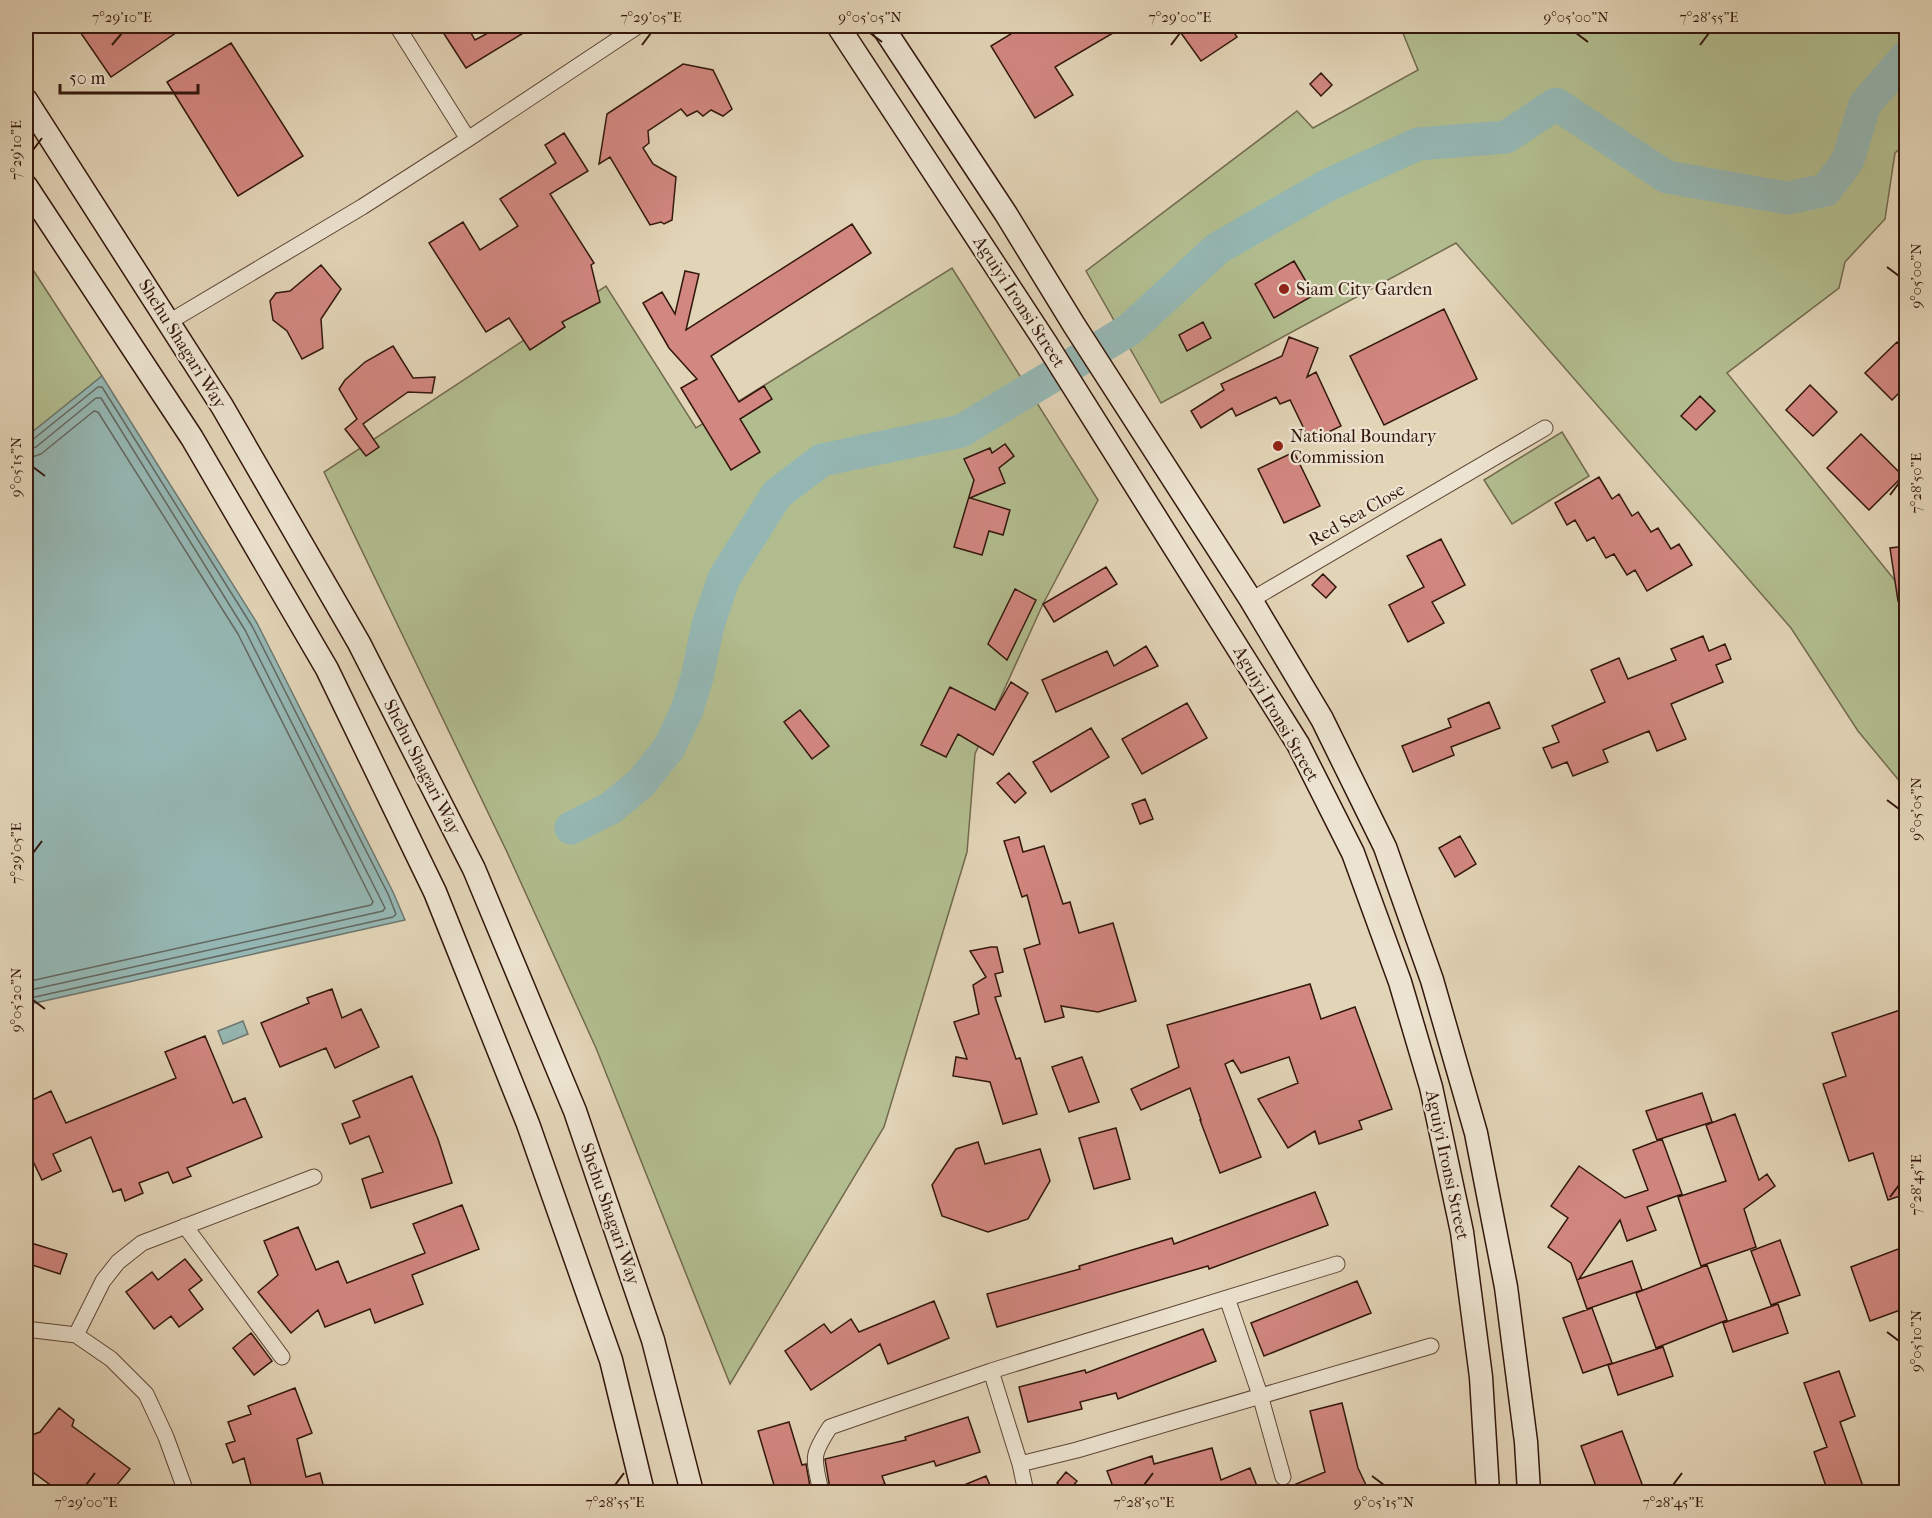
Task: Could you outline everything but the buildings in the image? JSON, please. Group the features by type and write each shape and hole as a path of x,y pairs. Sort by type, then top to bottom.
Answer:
{"main road":[{"name":"Aguiyi Ironsi Street","path":"838,26 1046,343 1298,744 1353,853 1400,982 1431,1087 1462,1232 1481,1377 1488,1492"},
{"name":"Aguiyi Ironsi Street","path":"882,26 1006,214 1115,390 1251,600 1322,719 1385,847 1432,980 1476,1133 1506,1287 1526,1442 1529,1492"},
{"name":"Shehu Shagari Way","path":"26,100 222,406 359,643 474,869 575,1111 653,1340 692,1492"},
{"path":"26,186 192,438 327,669 435,892 528,1124 611,1360 643,1492"}],"street":[{"path":"397,26 468,139"},
{"path":"169,322 362,207 638,26"},
{"name":"Red Sea Close","path":"1251,600 1545,428"},
{"path":"76,1335 103,1281 118,1262 142,1243 314,1177"},
{"path":"185,1226 282,1357"},
{"path":"821,1492 814,1459 816,1449 830,1427 990,1371 1337,1264"},
{"path":"1227,1298 1260,1395 1283,1477"},
{"path":"26,1331 76,1335 111,1359 146,1394 166,1437 186,1492"},
{"path":"1020,1464 1077,1450 1431,1346"},
{"path":"990,1371 1020,1464 1026,1492"}],"green space":[{"path":"1400,26 1906,26 1906,144 1895,153 1885,219 1845,262 1839,288 1727,373 1906,594 1906,789 1858,731 1791,628 1456,243 1161,403 1086,271 1297,111 1313,128 1418,70"},
{"path":"26,259 102,376 26,437"},
{"path":"952,268 1098,500 1043,604 975,754 967,852 884,1127 730,1384 596,1048 507,852 324,472 606,286 696,428"},
{"path":"1562,432 1589,476 1512,524 1484,480"}],"water":[{"path":"102,376 257,623 405,920 26,1005 26,437"},
{"path":"243,1021 248,1034 223,1044 218,1031"}],"waterway":[{"path":"571,828 611,808 642,782 669,748 687,710 708,625 724,578 777,494 822,460 961,431 1129,330 1218,248 1328,185 1418,144 1506,137 1556,104 1667,177 1787,198 1826,190 1848,160 1865,104 1906,57"}],"place":[{"name":"Siam City Garden","path":"1284,289"},
{"name":"National Boundary Commission","path":"1278,446"}]}
